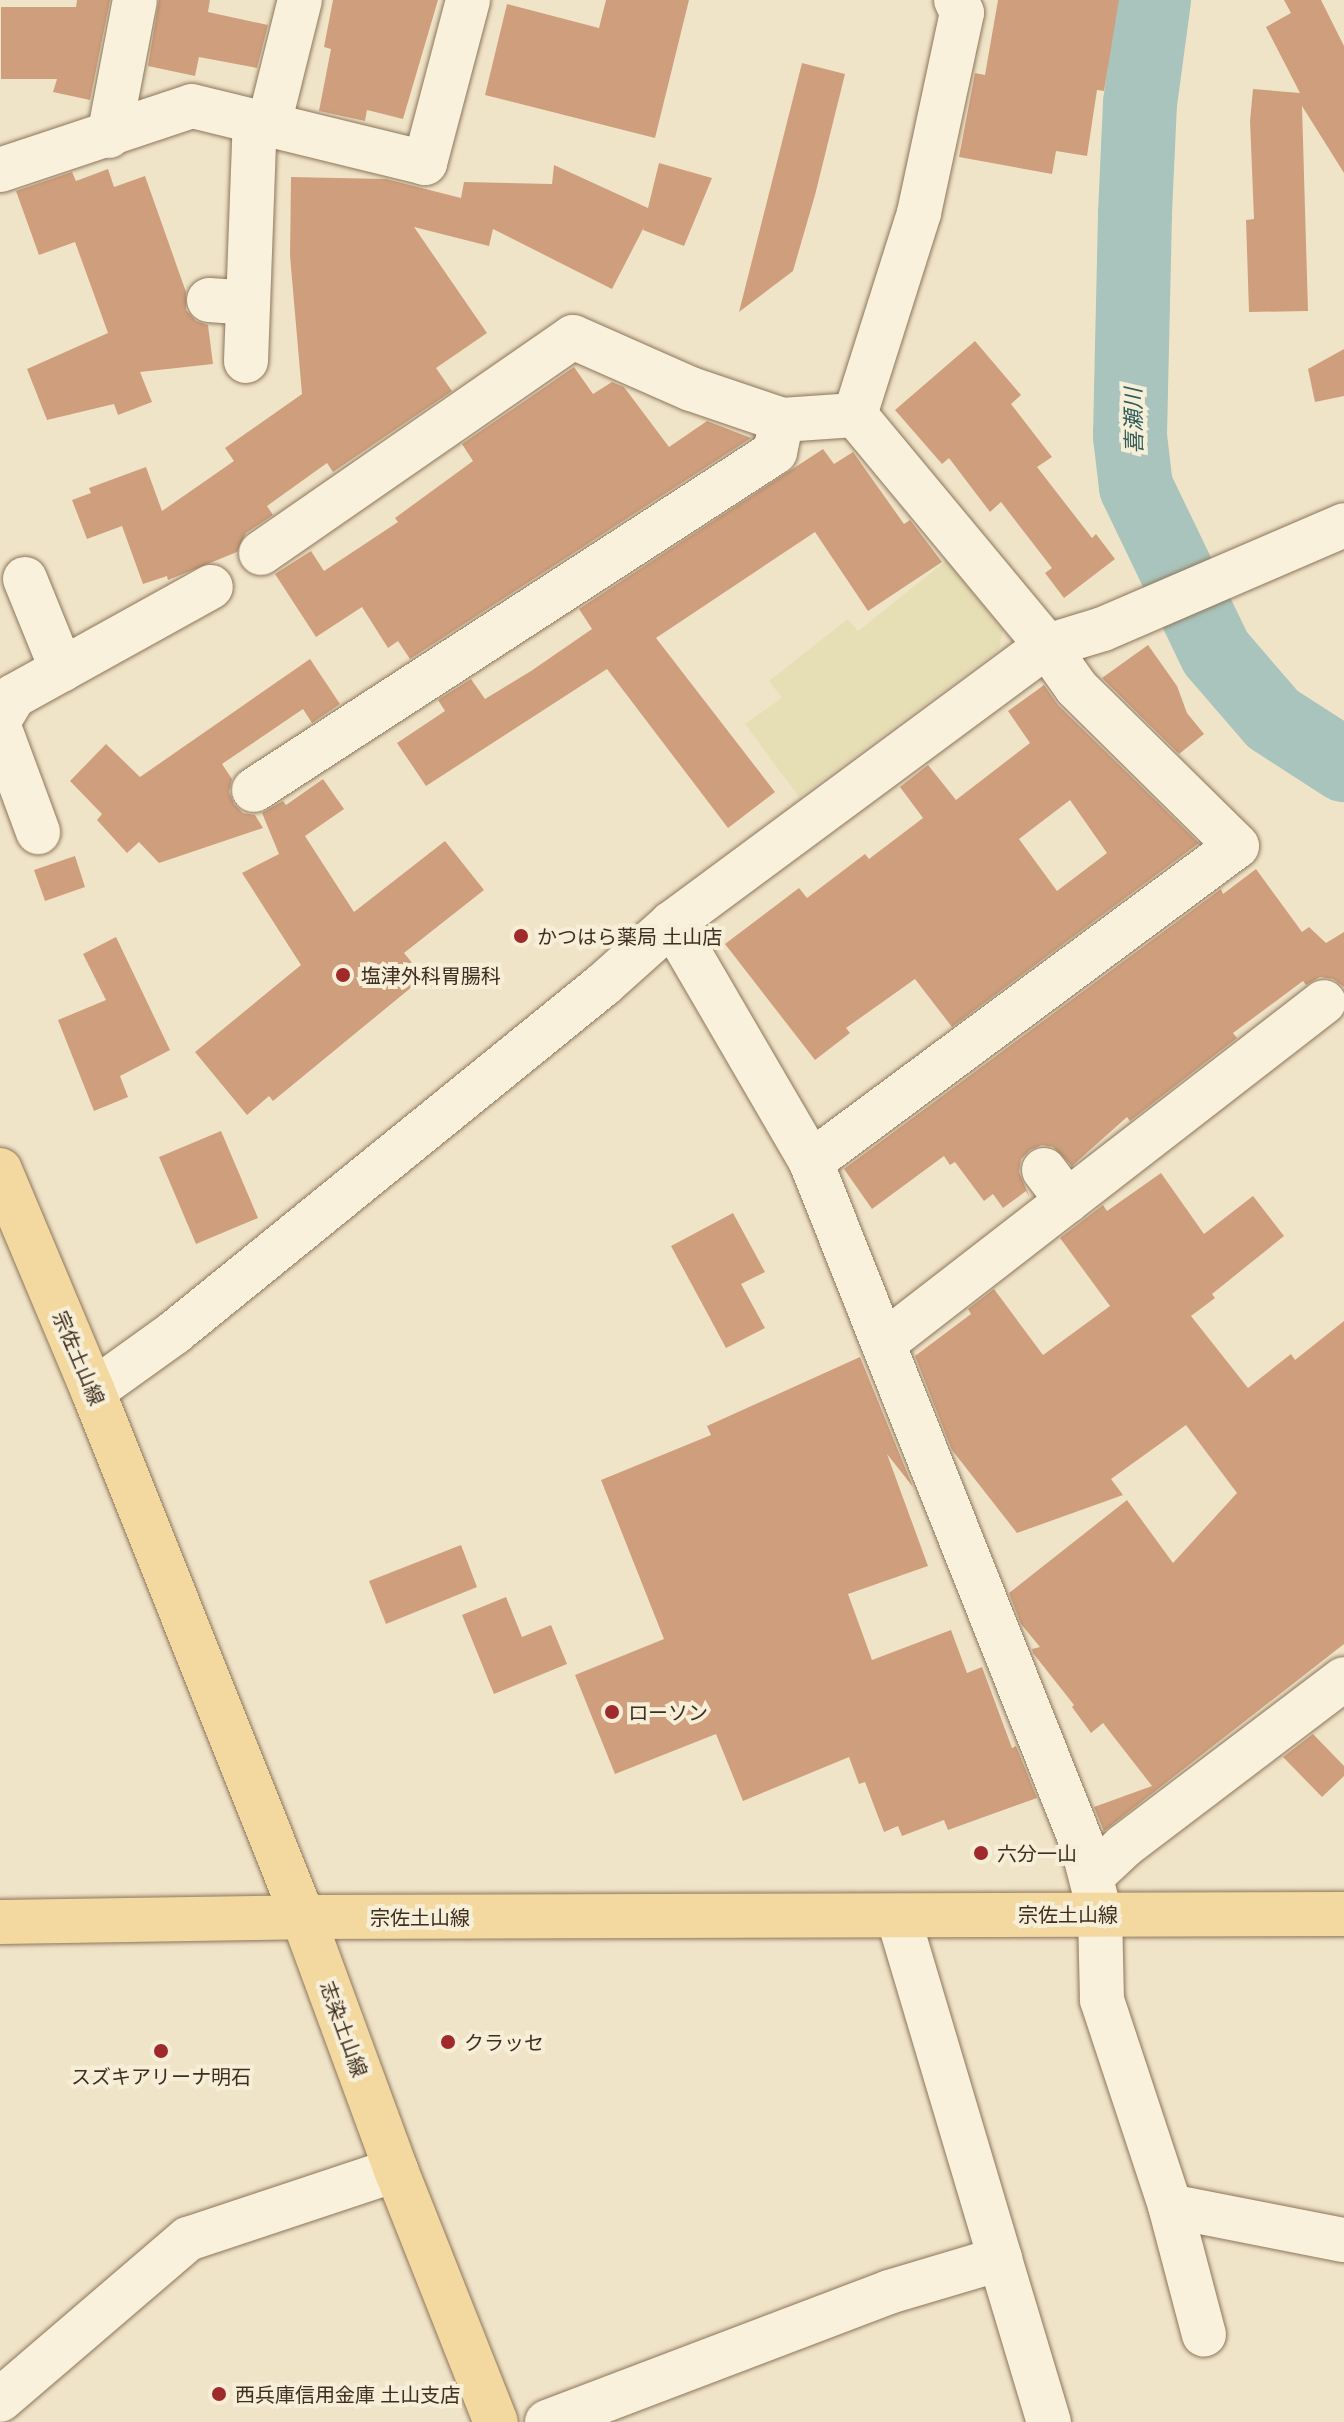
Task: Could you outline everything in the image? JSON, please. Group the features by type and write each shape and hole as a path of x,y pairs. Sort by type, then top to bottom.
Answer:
{"main road":[{"name":"宗佐土山線","path":"0,1170 93,1391 303,1917 898,1916 1095,1895 1344,1914"},
{"path":"0,1922 303,1917"},
{"name":"志染土山線","path":"303,1917 396,2170 496,2422"}],"street":[{"path":"109,136 135,0"},
{"path":"246,361 229,301 262,123 300,0"},
{"path":"0,170 192,106 425,163 468,0"},
{"path":"855,415 919,213 967,4"},
{"path":"261,553 573,337 691,389 782,420 855,415"},
{"path":"811,1162 1237,846 1123,738 1076,687 1047,646 855,415"},
{"path":"254,790 291,746 775,452 782,420"},
{"path":"93,1391 187,1322 604,984 672,923 1047,646 1103,629 1344,525"},
{"path":"25,579 62,670"},
{"path":"38,832 4,702 211,587"},
{"path":"672,923 811,1162 1082,1844 1095,1895 1102,2000 1170,2206 1204,2335"},
{"path":"885,1342 1056,1185 1227,1056 1324,1002"},
{"path":"1095,1895 1124,1846 1344,1679"},
{"path":"898,1916 1049,2422"},
{"path":"0,2400 188,2239 396,2170"},
{"path":"1170,2206 1344,2240"},
{"path":"547,2422 889,2292 1000,2259"}],"shaded area":[{"path":"947,560 1003,630 999,649 799,797 745,724 782,698 769,681 848,619 858,631"}],"building":[{"path":"77,0 110,0 90,100 53,92 57,79 1,79 1,7 76,7"},
{"path":"159,0 210,0 208,12 268,25 257,68 199,57 195,76 148,66"},
{"path":"333,0 438,0 403,119 367,110 365,121 319,111 331,49 324,47"},
{"path":"606,0 689,0 655,138 485,95 507,4 599,28"},
{"path":"998,0 1119,0 1104,91 1097,90 1087,156 1056,151 1052,174 959,157 975,73 985,75"},
{"path":"1284,0 1321,0 1344,46 1344,173 1302,106 1308,311 1249,312 1246,220 1254,219 1250,121 1253,89 1300,93 1266,27 1291,13"},
{"path":"802,63 845,74 815,195 793,271 739,312"},
{"path":"659,163 712,178 684,246 643,230 644,227 612,289 493,229 489,246 414,227 487,333 436,368 452,391 333,472 327,463 267,506 273,515 246,533 237,552 168,580 167,576 143,584 122,526 87,539 72,500 91,493 89,488 146,467 162,511 234,461 225,448 302,394 290,256 291,177 386,179 461,198 464,182 552,184 554,165 648,208"},
{"path":"108,169 114,187 145,176 186,292 186,310 196,321 208,325 213,364 140,372 152,402 118,415 114,404 47,420 27,369 108,333 75,242 39,255 16,191 72,172 76,181"},
{"path":"975,341 1021,395 1011,404 1052,457 1037,467 1092,538 1096,534 1115,559 1064,598 1045,573 1052,568 1001,502 990,512 949,458 942,464 895,410"},
{"path":"1344,349 1344,396 1315,402 1308,369"},
{"path":"574,367 593,394 612,382 624,387 669,447 707,421 751,438 410,659 398,641 388,648 362,607 316,637 275,574 311,551 324,571 398,522 395,518 473,461 462,444"},
{"path":"823,449 834,464 853,452 904,524 910,520 942,562 868,611 815,532 656,638 775,792 728,828 607,669 426,786 397,743 445,711 438,700 471,679 485,699 531,671 592,629 579,609"},
{"path":"1148,645 1177,686 1187,713 1204,734 1179,754 1102,678"},
{"path":"310,659 340,704 312,723 303,709 222,764 232,779 229,792 234,804 243,813 255,815 263,828 159,863 139,842 127,853 97,820 102,814 70,781 106,744 140,777"},
{"path":"1044,685 1058,705 1199,843 952,1027 915,979 846,1028 850,1033 815,1060 725,944 799,888 807,898 865,854 869,859 923,818 900,787 928,765 956,800 1030,743 1008,711","holes":["1070,800 1107,853 1057,891 1019,839"]},
{"path":"323,779 344,809 305,836 354,912 445,841 484,890 404,953 424,977 273,1101 269,1096 247,1115 195,1052 301,965 242,873 279,854 262,813 283,801 286,805"},
{"path":"75,856 85,887 45,901 34,870"},
{"path":"1256,869 1302,932 1309,927 1326,943 1344,932 1344,987 1333,979 1320,977 1306,985 1303,981 1233,1033 1237,1038 1130,1121 1127,1117 1072,1166 1053,1147 1042,1145 1030,1150 1021,1159 1019,1172 1030,1198 1026,1191 1003,1208 993,1194 984,1201 955,1162 950,1165 944,1156 872,1209 844,1169 1221,889 1223,894"},
{"path":"116,937 170,1050 120,1076 128,1097 94,1111 58,1020 106,1000 83,954"},
{"path":"221,1131 258,1218 196,1244 159,1157"},
{"path":"1161,1173 1204,1234 1253,1196 1284,1236 1212,1294 1215,1298 1191,1316 1248,1388 1291,1354 1295,1360 1344,1321 1344,1644 1104,1831 1094,1807 1152,1786 1103,1723 1091,1733 1072,1707 1074,1705 1033,1653 1032,1649 1040,1647 1021,1624 1009,1593 1127,1500 1173,1563 1237,1493 1186,1425 1111,1479 1123,1495 1017,1533 952,1450 915,1356 971,1314 968,1309 994,1289 1043,1355 1110,1306 1060,1238 1103,1205 1107,1211"},
{"path":"733,1213 765,1272 741,1284 765,1328 726,1348 671,1246"},
{"path":"860,1357 913,1487 887,1454 928,1566 848,1594 872,1660 951,1630 967,1673 982,1667 1012,1748 1016,1746 1037,1798 948,1830 944,1820 902,1836 898,1826 884,1832 865,1782 859,1784 849,1757 743,1801 716,1734 615,1774 575,1675 664,1639 601,1480 711,1435 707,1426"},
{"path":"461,1545 477,1587 386,1624 369,1581"},
{"path":"506,1597 522,1637 551,1625 567,1664 494,1694 462,1615"},
{"path":"1313,1734 1344,1766 1344,1776 1322,1797 1283,1757"}],"waterway":[{"name":"喜瀬川","path":"1154,0 1140,103 1135,215 1130,436 1136,487 1216,653 1273,719 1344,765"}],"place":[{"name":"かつはら薬局 土山店","path":"521,936"},
{"name":"塩津外科胃腸科","path":"343,975"},
{"name":"ローソン","path":"612,1712"},
{"name":"六分一山","path":"981,1853"},
{"name":"クラッセ","path":"448,2042"},
{"name":"スズキアリーナ明石","path":"161,2051"},
{"name":"西兵庫信用金庫 土山支店","path":"219,2394"}]}
